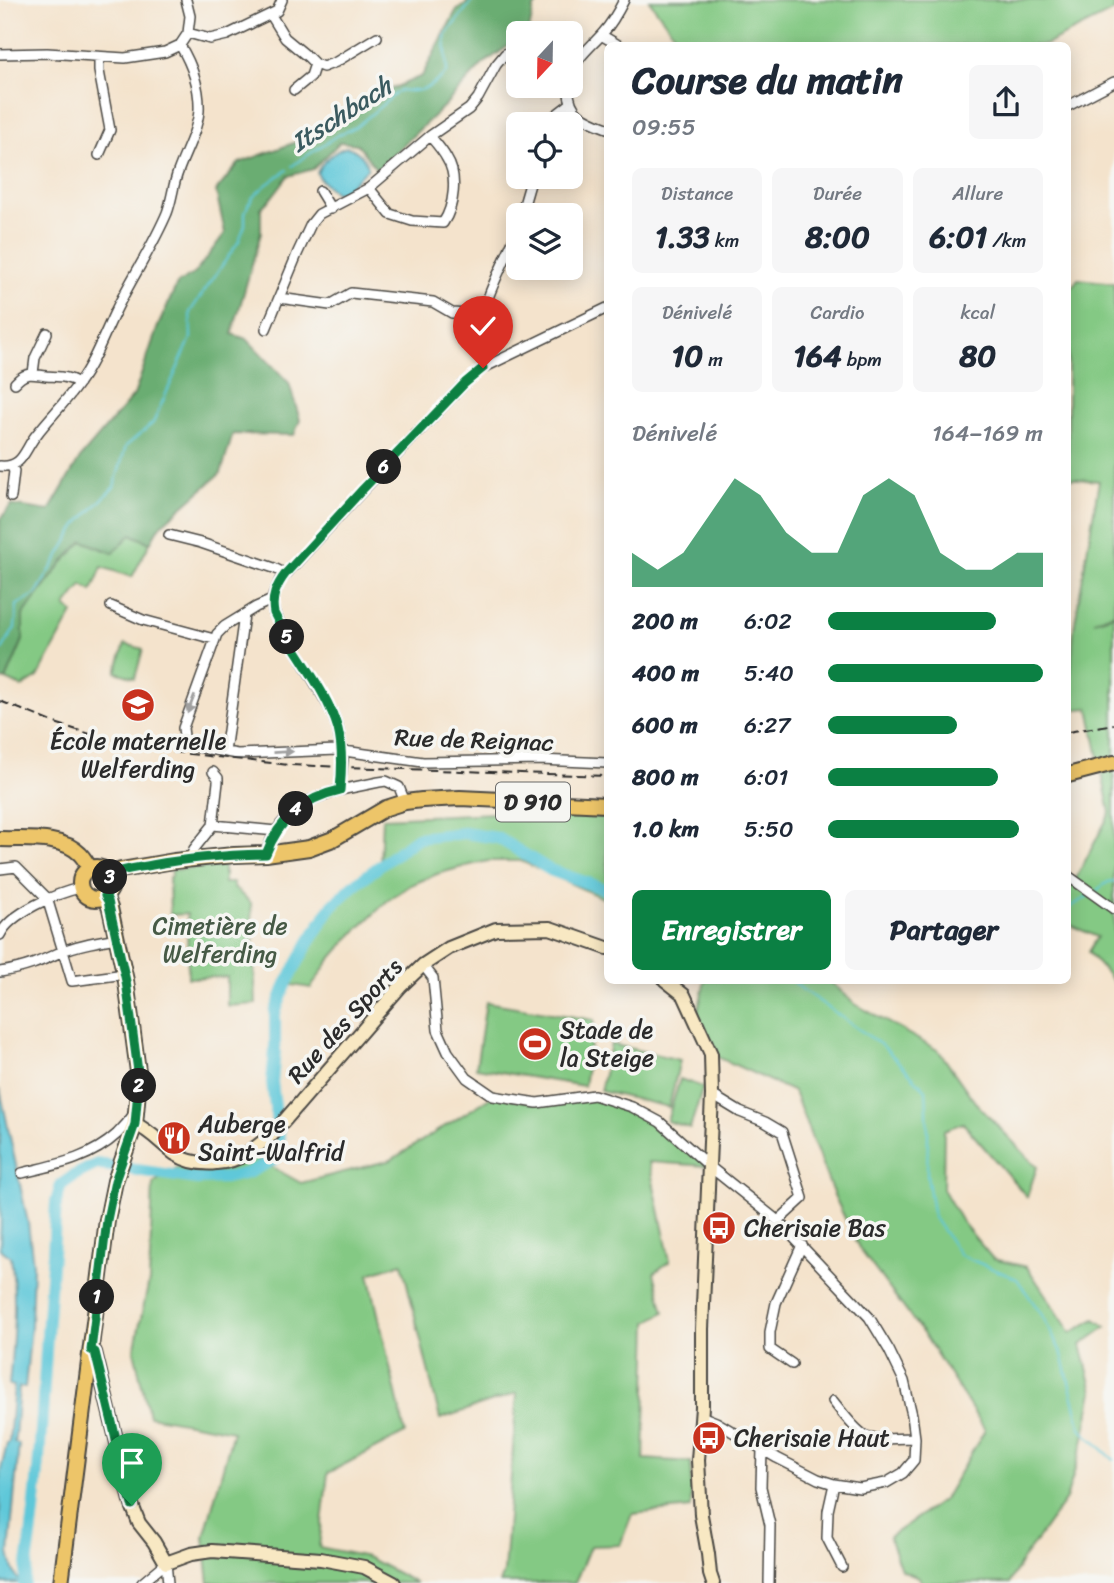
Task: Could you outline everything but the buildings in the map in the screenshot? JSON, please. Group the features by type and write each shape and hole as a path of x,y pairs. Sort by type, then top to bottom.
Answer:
{"main road":[{"path":"1071,774 1114,763"},
{"name":"D 910","path":"109,875 121,870 233,855 290,851 320,844 416,790 429,790 460,798 604,805"},
{"path":"0,839 62,844 80,853 90,869"},
{"path":"100,868 109,875 111,887 105,896 91,898 80,888 82,875 90,869 100,868"},
{"path":"61,1583 107,1220 115,1181 136,1118 139,1079 125,974 105,896"}],"street":[{"path":"0,54 47,53 125,58 165,52 180,45 188,33 190,16 186,0"},
{"path":"188,33 210,39 228,34 271,15 277,11 282,0"},
{"path":"583,53 613,20 624,0"},
{"path":"271,15 285,38 323,68 377,37"},
{"path":"601,35 613,42"},
{"path":"0,466 11,466 19,462 35,436 79,383 160,229 199,113 198,92 192,70 180,45"},
{"path":"266,329 311,223 319,215 369,188 430,136 469,109 506,53"},
{"path":"99,57 110,130 99,155"},
{"path":"295,90 311,76 315,64"},
{"path":"1071,104 1114,82"},
{"path":"570,98 570,104 583,118 604,127"},
{"path":"561,112 570,104"},
{"path":"369,188 390,214 412,221 443,223 449,215 454,181 449,160 430,136"},
{"path":"320,191 331,209"},
{"path":"483,368 482,316 506,257"},
{"path":"279,298 330,305 351,293 433,302 452,313 482,316"},
{"path":"340,790 342,755 338,728 331,710 276,619 272,600 277,586 363,489 465,383 483,368 604,309"},
{"path":"33,373 35,358 47,333"},
{"path":"15,383 21,376 33,373 68,376 79,383"},
{"path":"11,466 14,471 11,497"},
{"path":"169,535 201,543 286,573"},
{"path":"111,606 143,620 214,639 225,626 272,600"},
{"path":"225,752 244,615"},
{"name":"Rue de Reignac","path":"214,639 184,722 183,733 192,746 245,754 342,755 423,762 540,760 604,763"},
{"path":"190,860 190,855 213,825 218,778 213,772"},
{"path":"266,854 276,831 292,812 306,802 340,790 386,781 397,786 403,798"},
{"path":"213,825 276,831"},
{"path":"0,869 16,867 47,898 72,981 125,974"},
{"path":"1071,878 1114,909"},
{"path":"0,934 17,917 47,898 80,888"},
{"name":"Rue des Sports","path":"136,1118 182,1158 209,1164 222,1163 247,1153 272,1135 400,987 423,965 449,948 496,929 550,928 604,947"},
{"path":"1,972 21,969 63,951 117,938"},
{"path":"423,965 433,978 438,1030 448,1052 467,1078 493,1096 537,1103 594,1095 632,1107 660,1122 709,1166 778,1221 802,1245 869,1317 889,1350 904,1381 912,1415 915,1460 903,1473 886,1483 860,1488 834,1484 818,1479 701,1416"},
{"path":"670,984 684,995 711,1054 712,1095 698,1460 701,1515 713,1583"},
{"path":"712,1095 782,1132 803,1198 778,1221"},
{"path":"22,1172 76,1160 100,1148 136,1118"},
{"path":"792,1364 770,1349 770,1332 775,1303 802,1245"},
{"path":"91,1350 95,1352 132,1505 139,1523 166,1563 168,1583"},
{"path":"833,1401 864,1435 876,1438 915,1438"},
{"path":"762,1449 761,1487 771,1525 769,1583"},
{"path":"834,1484 828,1511 827,1538 842,1567"},
{"path":"142,1583 166,1563 191,1554 212,1551 321,1559 363,1567 394,1583"}],"green space":[{"path":"468,0 540,0 534,8 531,21 506,21 506,48 483,64 444,106 377,170 357,144 340,142 313,169 288,176 261,208 261,233 232,334 247,339 289,383 300,420 294,435 233,434 221,473 159,527 150,543 131,534 113,553 83,541 63,562 23,615 23,640 6,680 0,679 0,520 11,505 49,511 80,458 134,395 158,326 177,284 195,273 225,233 216,191 239,163 307,138 356,104 422,76 456,11"},
{"path":"649,0 1114,0 1114,11 1051,42 680,42"},
{"path":"1078,279 1114,283 1114,613 1094,621 1114,615 1114,982 1088,952 1097,937 1071,925 1071,888 1110,813 1089,708 1071,710 1074,628 1099,481 1071,478 1071,288"},
{"path":"131,534 150,543 132,577 102,567 92,591 82,585 66,606 73,613 38,677 22,687 6,680 23,640 23,615 63,562 83,541 113,553"},
{"path":"125,644 143,649 135,678 116,672"},
{"path":"562,810 604,814 604,899 521,861 488,861 466,866 411,885 387,901 347,940 311,988 286,984 331,908 380,864 382,818"},
{"name":"Cimetière de Welferding","path":"224,866 224,883 233,883 234,888 251,903 256,1004 227,1006 227,977 188,978 187,914 170,915 169,877 172,870"},
{"path":"704,984 833,984 855,1004 939,1051 975,1102 1037,1167 1027,1197 963,1123 944,1130 943,1189 962,1222 993,1259 1027,1267 1071,1333 1095,1319 1106,1327 1081,1345 1093,1391 1083,1443 1066,1499 1020,1563 1010,1583 922,1583 919,1577 901,1570 889,1537 944,1499 985,1430 927,1339 859,1248 833,1193 794,1092 711,1054 696,1020"},
{"name":"Stade de la Steige","path":"486,1002 594,1020 584,1086 476,1068"},
{"path":"611,1044 680,1060 669,1107 600,1091"},
{"path":"680,1079 703,1087 690,1128 667,1121"},
{"path":"594,1095 660,1122 709,1166 649,1162 670,1261 654,1273 664,1312 648,1322 644,1459 691,1462 691,1508 632,1514 620,1545 590,1546 575,1583 500,1583 504,1572 517,1393 440,1419 402,1263 369,1274 405,1433 328,1473 319,1547 367,1557 416,1583 209,1583 204,1537 233,1431 149,1416 134,1351 149,1281 153,1183 189,1160 197,1162 247,1153 301,1183 391,1160 493,1096 537,1103"}],"water":[{"path":"347,147 366,161 368,168 343,192 335,193 317,173 329,157"},
{"path":"0,1089 28,1223 33,1264 25,1387 19,1387 14,1443 19,1444 9,1553 20,1583 0,1583 0,1473 9,1442 14,1386 9,1385 14,1305 11,1257 0,1249"}],"waterway":[{"name":"Itschbach","path":"292,166 336,136 356,127 400,90 421,90 442,77 447,72 445,36 473,0"},
{"name":"Itschbach","path":"0,653 15,628 17,605 36,594 77,525 114,487 126,446 153,423 191,338 190,312 239,241 248,205 266,185 287,170"},
{"path":"24,1583 42,1418 56,1202 61,1185 97,1164 197,1179 226,1178 248,1173 273,1160 274,1148 279,1139 272,1082 275,1013 286,984 331,907 354,885 417,838 464,833 498,838 550,870 604,889"},
{"path":"1097,890 1114,881"},
{"path":"1071,907 1089,895"},
{"path":"796,984 884,1047 926,1090 927,1175 934,1218 960,1255 1017,1279 1042,1315 1062,1354 1081,1429 1114,1460"}],"railway":[{"path":"0,701 96,736 172,752 289,765 604,776"},
{"path":"1071,731 1114,724"}],"place":[{"name":"École maternelle Welferding","path":"138,705"},
{"name":"Stade de la Steige","path":"535,1044"},
{"name":"Auberge Saint-Walfrid","path":"174,1138"},
{"name":"Cherisaie Bas","path":"719,1228"},
{"name":"Cherisaie Haut","path":"709,1438"}],"route":[{"path":"132,1505 95,1352 91,1350 107,1220 115,1181 135,1124 139,1079 126,981 105,896 111,887 109,875 121,870 174,861 266,854 276,831 292,812 316,797 340,790 342,759 336,722 274,613 274,594 280,580 363,489 465,383 483,368"}]}
